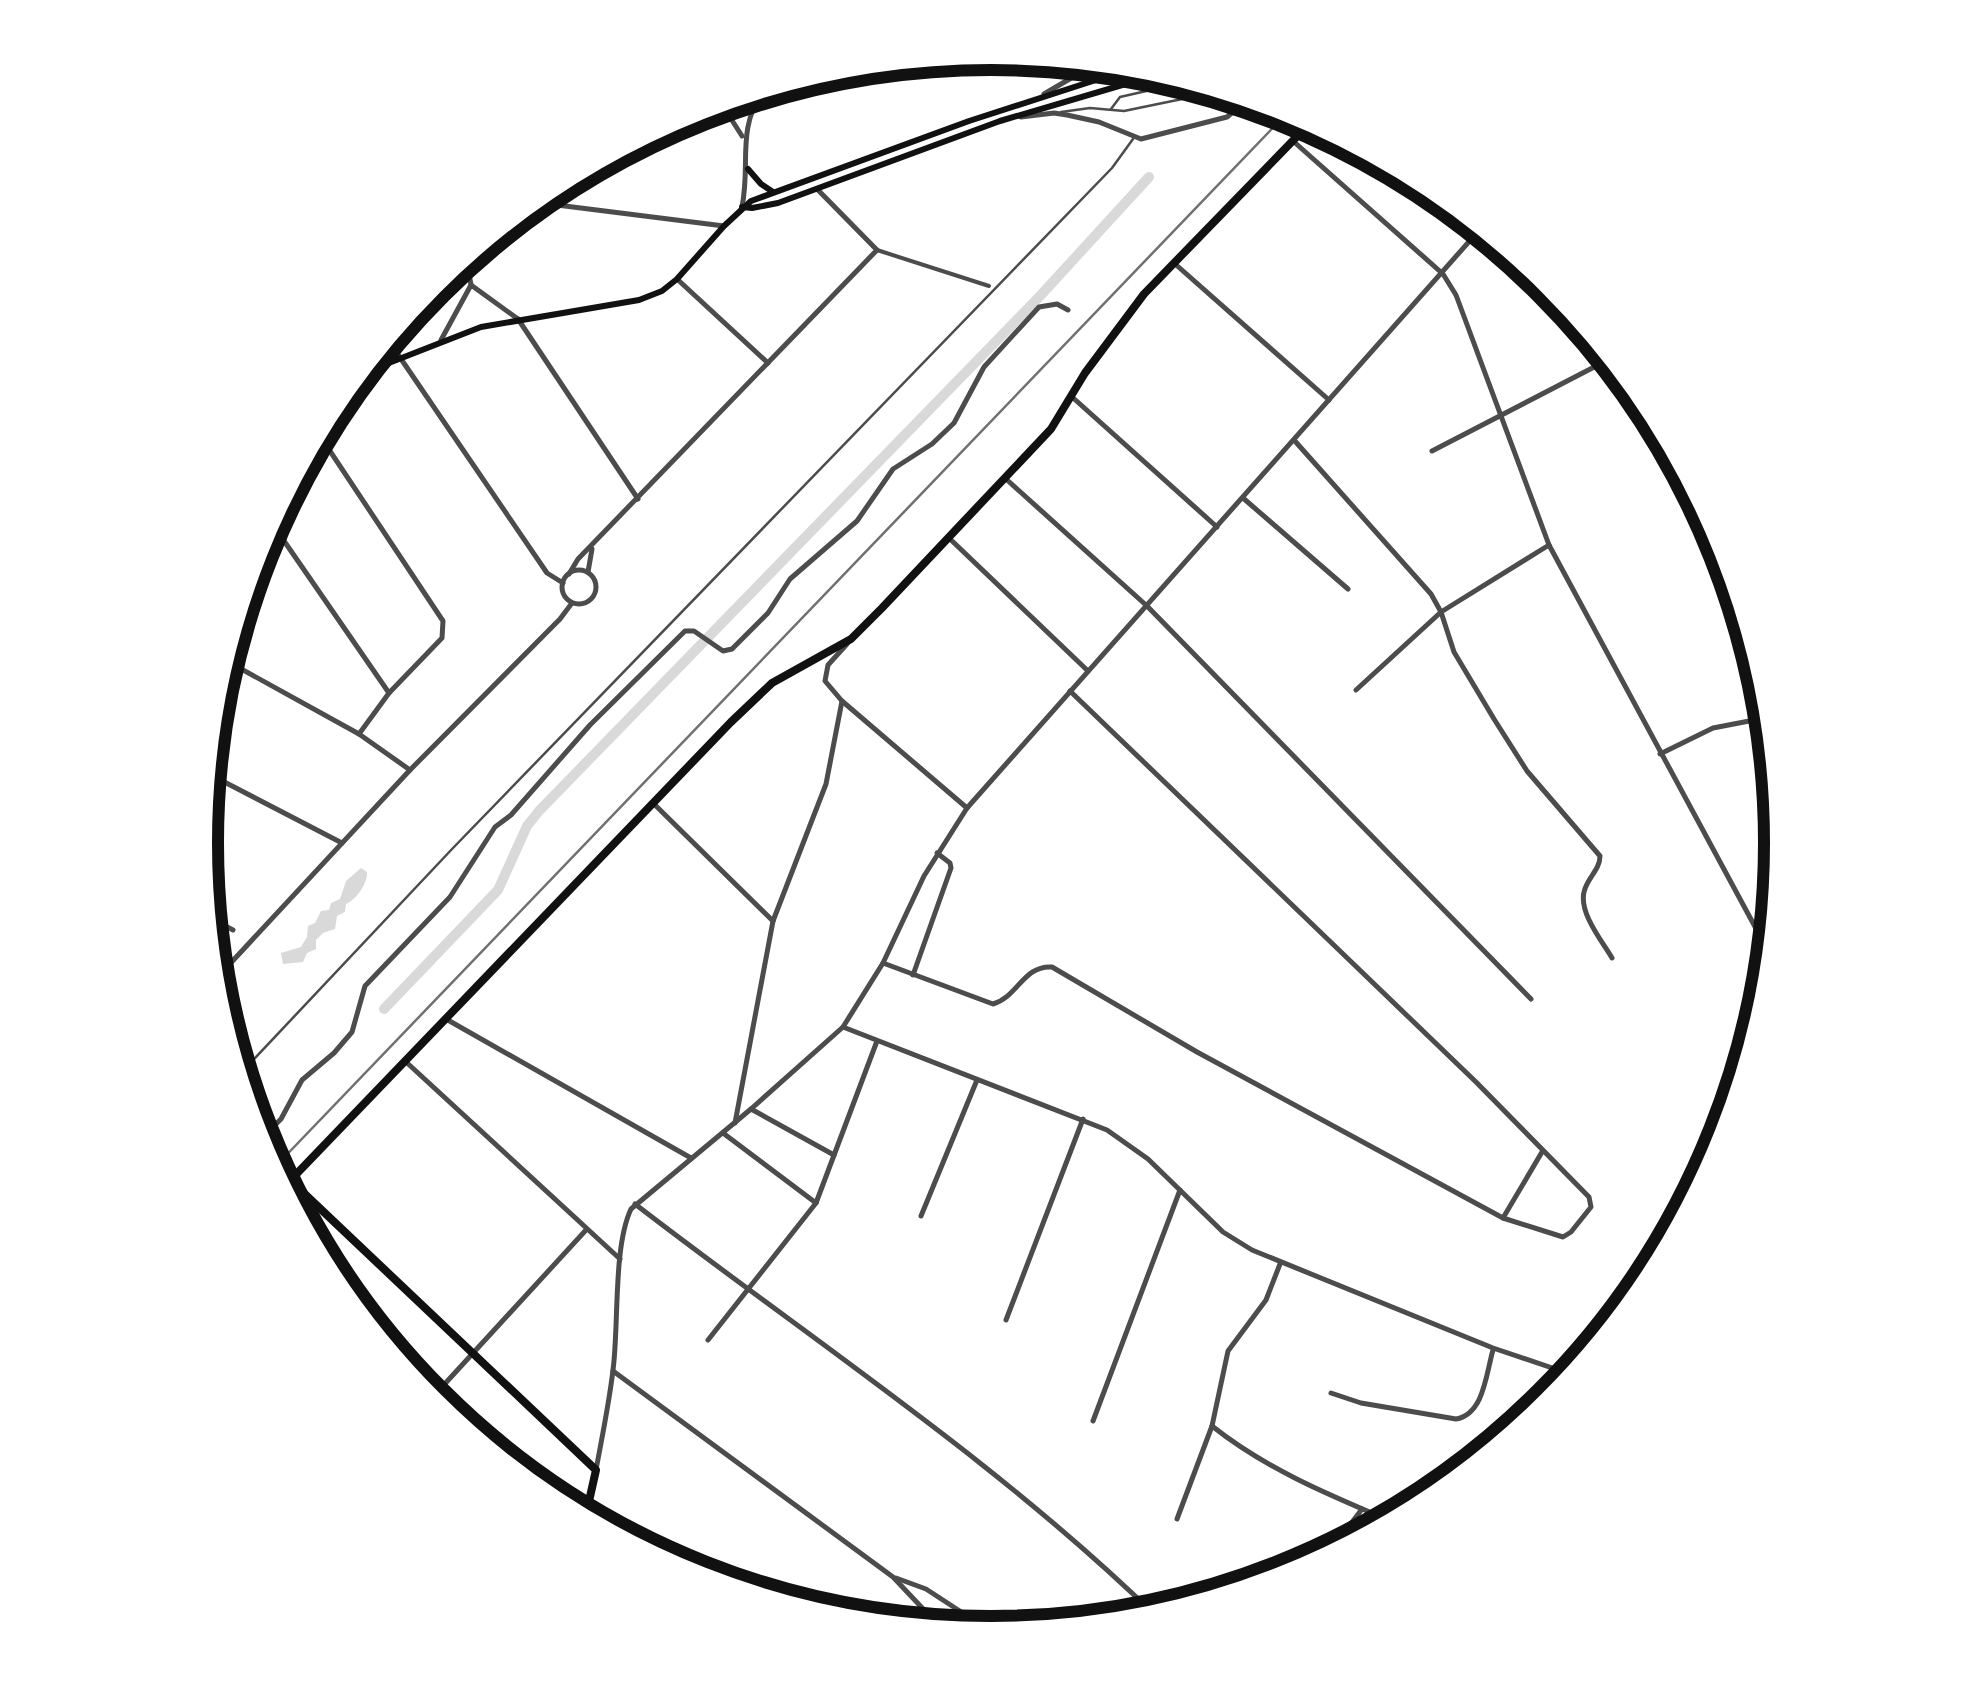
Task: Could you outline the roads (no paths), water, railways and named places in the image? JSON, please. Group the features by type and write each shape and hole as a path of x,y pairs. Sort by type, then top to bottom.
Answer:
{"main road":[{"path":"387,361 481,326 639,300 677,279 742,207 774,192 1100,78"},
{"path":"742,207 764,206 817,189 1000,121 1127,83"},
{"path":"294,1177 731,722 772,683 851,639 1006,479 1051,428 1144,294 1299,134"},
{"path":"748,169 774,192"},
{"path":"307,1202 596,1470 589,1503"}],"street":[{"path":"1037,98 1071,75"},
{"path":"743,139 755,107"},
{"path":"1000,121 1054,112 1098,122 1134,138 1150,138 1213,122 1236,110"},
{"path":"731,115 743,139 748,169 742,207"},
{"path":"1293,141 1442,274 1469,327 1549,544 1759,934"},
{"path":"817,189 877,250 989,286"},
{"path":"555,205 724,226"},
{"path":"596,1470 613,1370 626,1223 635,1204 843,1027 883,963 937,853 967,808 1473,239"},
{"path":"562,583 578,559 877,250"},
{"path":"1174,263 1328,400"},
{"path":"441,340 471,285 469,274"},
{"path":"677,279 768,363"},
{"path":"471,285 518,319 638,498"},
{"path":"272,1128 302,1080 352,1032 365,986 450,897 495,827 511,816 590,724 685,631 694,630 724,651 732,649 768,613 790,579 866,510 894,469 941,437 962,411 984,367 1038,306 1057,304 1068,310"},
{"path":"399,356 546,573 562,583 565,597 572,603 582,604 592,598 595,588 588,574 593,546"},
{"path":"1432,451 1598,365"},
{"path":"1071,396 1217,527"},
{"path":"1294,440 1408,565 1441,612 1454,652 1528,771 1600,856 1600,864 1584,892 1584,904 1612,958"},
{"path":"328,448 442,621 442,638 389,693 359,734"},
{"path":"1006,479 1147,606 1532,999"},
{"path":"1243,498 1348,589"},
{"path":"281,537 389,693"},
{"path":"948,538 1088,672"},
{"path":"1356,690 1441,612 1549,544"},
{"path":"569,574 588,574"},
{"path":"229,966 572,603"},
{"path":"851,639 824,671 824,681 842,701 967,808"},
{"path":"239,668 359,734 410,770"},
{"path":"883,963 992,1004 1002,1002 1033,969 1052,966 1197,1052 1503,1218 1555,1237 1571,1232 1590,1207 1589,1197 1476,1082 1070,691"},
{"path":"734,1122 772,921 826,784 842,701"},
{"path":"1660,754 1713,728 1754,720"},
{"path":"221,779 342,843"},
{"path":"654,804 772,921"},
{"path":"913,975 951,868 937,853"},
{"path":"223,925 233,930"},
{"path":"1755,928 1760,926"},
{"path":"445,1018 692,1158"},
{"path":"843,1027 1083,1119 1128,1142 1232,1239 1280,1264 1558,1370"},
{"path":"708,1340 816,1203 877,1041"},
{"path":"406,1061 622,1260"},
{"path":"921,1216 977,1080"},
{"path":"751,1109 834,1155"},
{"path":"1006,1320 1083,1119"},
{"path":"722,1133 816,1203"},
{"path":"1503,1218 1542,1152"},
{"path":"1093,1421 1180,1188"},
{"path":"635,1204 983,1465 1142,1602"},
{"path":"442,1387 586,1230"},
{"path":"1177,1519 1212,1426 1228,1350 1266,1300 1280,1264"},
{"path":"1332,1393 1361,1404 1464,1418 1477,1406 1494,1348"},
{"path":"613,1370 893,1577 928,1614"},
{"path":"1212,1426 1288,1476 1375,1515"},
{"path":"1346,1531 1362,1509"},
{"path":"893,1577 926,1589 967,1616"}],"lane":[{"path":"1110,110 1120,97 1158,88"},
{"path":"1054,112 1090,108 1124,111 1194,97"},
{"path":"250,1063 453,848 1112,168 1134,138"}],"waterway":[{"path":"384,1009 498,890 527,826 539,811 1040,296 1149,177"}],"railway":[{"path":"285,1157 1276,125"}]}
